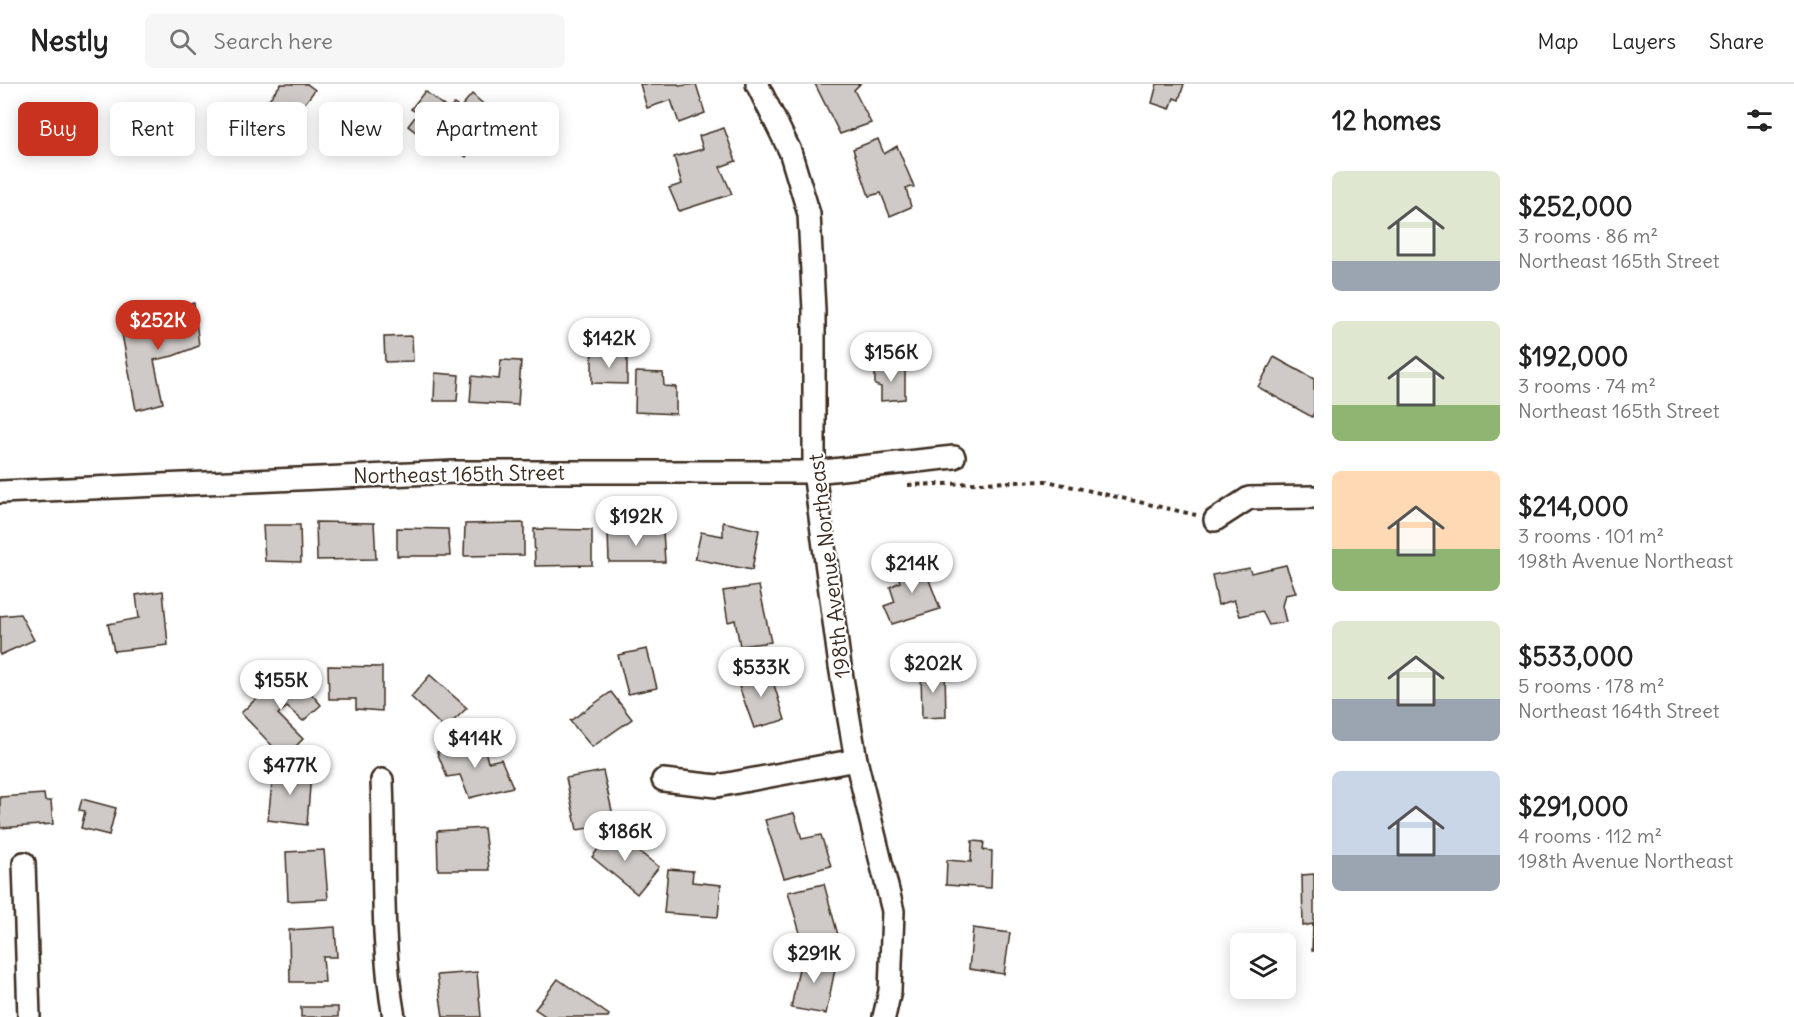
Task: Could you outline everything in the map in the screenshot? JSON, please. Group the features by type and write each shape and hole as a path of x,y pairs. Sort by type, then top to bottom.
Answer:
{"street":[{"name":"198th Avenue Northeast","path":"757,84 790,152 809,214 814,310 814,472 840,666 856,760 893,911 890,991 884,1017"},
{"name":"Northeast 165th Street","path":"0,492 455,472 814,472 888,466 954,457"},
{"path":"1215,520 1249,498 1314,497"},
{"path":"663,780 717,786 856,760"},
{"path":"382,780 384,915 389,989 394,1017"},
{"path":"24,863 29,1017"}],"path":[{"path":"897,486 1047,481 1215,520"}],"building":[{"path":"281,84 307,84 315,90 306,102 267,102"},
{"path":"640,84 678,84 679,86 696,84 705,113 679,123 671,100 647,108"},
{"path":"815,84 860,84 854,90 871,123 840,134"},
{"path":"1157,84 1184,84 1179,100 1174,98 1170,109 1152,103"},
{"path":"425,91 439,102 416,102"},
{"path":"472,94 481,102 465,102"},
{"path":"415,117 415,131 408,126"},
{"path":"724,128 736,161 720,167 732,194 679,211 669,188 682,184 674,157 703,149 699,136"},
{"path":"878,139 884,154 897,146 914,187 906,188 911,207 890,216 881,193 869,196 853,149"},
{"path":"194,303 199,346 173,356 154,360 163,403 136,410 122,334 158,328 166,319 164,307"},
{"path":"412,336 413,361 385,362 384,337"},
{"path":"592,353 627,355 627,384 592,383"},
{"path":"1274,357 1314,379 1312,417 1258,387"},
{"path":"501,360 521,361 518,405 470,402 472,376 499,379"},
{"path":"875,367 905,367 905,399 881,401 881,387 875,385"},
{"path":"636,372 663,373 664,386 676,387 676,414 635,412"},
{"path":"435,373 459,375 457,401 434,401"},
{"path":"316,522 374,523 376,559 317,560"},
{"path":"723,522 759,530 752,570 695,559 701,532 723,536"},
{"path":"524,523 524,555 464,556 465,524"},
{"path":"263,525 300,525 301,562 265,561"},
{"path":"397,528 448,529 450,556 397,556"},
{"path":"534,529 592,530 592,565 535,566"},
{"path":"608,531 663,531 665,562 609,562"},
{"path":"922,561 940,609 892,624 884,606 895,602 890,587 900,582 896,568"},
{"path":"1286,565 1296,593 1285,595 1282,606 1286,622 1269,625 1262,611 1240,616 1234,600 1218,605 1212,575 1249,568 1251,573"},
{"path":"759,586 771,642 740,646 735,620 728,622 723,591"},
{"path":"163,591 168,645 114,651 108,624 139,618 136,595"},
{"path":"20,614 34,640 0,655 0,616"},
{"path":"647,649 657,688 628,694 618,655"},
{"path":"328,666 382,667 382,711 356,709 356,699 329,699"},
{"path":"289,668 321,705 303,721 287,707 278,714 303,739 284,758 241,713"},
{"path":"769,669 785,720 754,728 736,678"},
{"path":"945,670 946,717 922,718 921,671"},
{"path":"430,675 467,708 445,729 411,697"},
{"path":"611,692 632,719 592,747 570,721"},
{"path":"482,739 488,762 501,759 513,787 469,798 460,775 447,777 437,752"},
{"path":"274,765 311,773 307,825 268,820"},
{"path":"603,771 615,824 577,830 566,778"},
{"path":"44,794 45,801 51,801 53,824 0,828 0,797"},
{"path":"82,799 116,808 109,835 81,828 85,811 79,810"},
{"path":"794,813 802,839 821,835 831,866 784,878 765,820"},
{"path":"484,828 489,870 438,870 437,831"},
{"path":"612,831 659,867 637,894 592,857"},
{"path":"972,841 984,842 983,850 992,851 991,888 946,885 947,860 971,862"},
{"path":"324,850 328,899 288,901 286,852"},
{"path":"668,869 693,871 692,882 721,885 718,917 664,913"},
{"path":"1314,874 1314,951 1312,951 1313,924 1303,926 1302,875"},
{"path":"824,884 838,935 802,940 788,892"},
{"path":"335,927 337,957 323,957 325,982 290,982 289,930"},
{"path":"973,928 1010,933 1004,974 969,969"},
{"path":"802,953 837,959 826,1014 791,1008"},
{"path":"477,972 481,1017 443,1017 437,975"},
{"path":"558,979 609,1015 608,1017 547,1017 535,1009"},
{"path":"301,1007 338,1007 338,1017 301,1017"}]}
